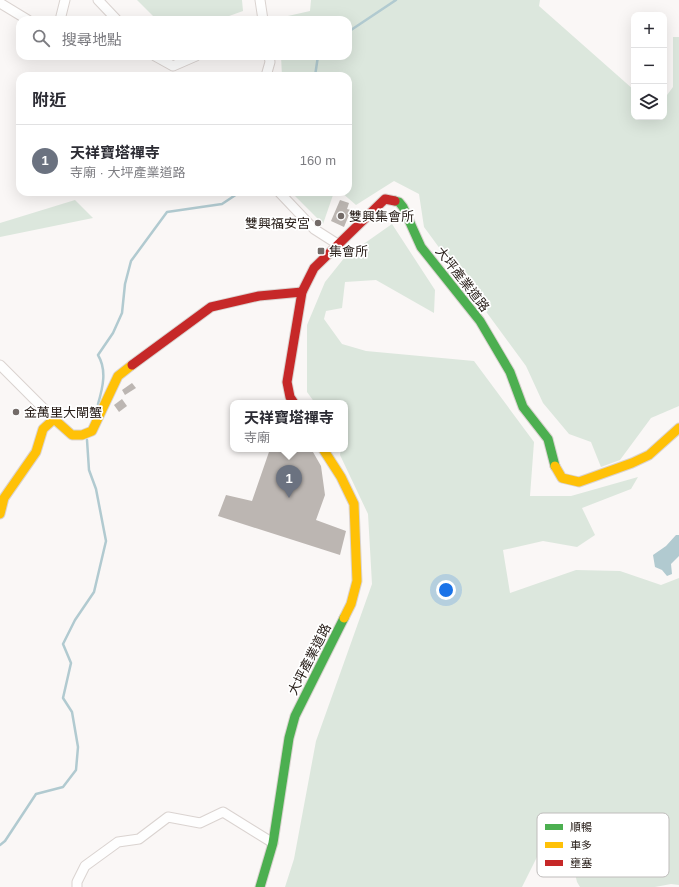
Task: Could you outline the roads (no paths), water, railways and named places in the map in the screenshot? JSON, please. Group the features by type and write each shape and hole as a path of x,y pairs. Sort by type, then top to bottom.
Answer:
{"street":[{"path":"61,16 65,0"},
{"path":"98,0 112,16"},
{"path":"260,0 262,16"},
{"path":"0,3 21,16"},
{"path":"162,60 173,66 187,60"},
{"path":"267,72 270,60"},
{"path":"283,196 314,229 339,245"},
{"name":"大坪產業道路","path":"292,400 287,382 302,292 314,268 385,199 399,202 403,207 421,247 480,321 510,372 523,407 548,439 556,469 562,478 579,482 632,463 649,455 679,428"},
{"path":"0,364 54,419 72,435 82,435 92,431 118,376 212,307 258,296 302,292"},
{"path":"0,514 4,498 36,452 43,429 54,419"},
{"name":"大坪產業道路","path":"260,887 273,843 289,738 295,716 351,604 357,581 354,504 341,477 325,452"},
{"path":"77,887 77,882 85,866 118,842 139,839 168,817 200,823 223,812 273,843"}],"water":[{"path":"676,535 679,535 679,556 671,564 672,574 667,576 662,570 655,567 653,555 666,546"}],"waterway":[{"path":"352,29 396,0"},
{"path":"316,72 317,60"},
{"path":"98,404 103,385 103,373 101,361 98,355 113,333 122,313 125,284 131,261 167,212 222,204 234,196"},
{"path":"0,845 5,841 36,794 63,787 76,770 78,747 72,712 63,698 71,663 63,644 75,620 94,592 106,541 96,489 89,470 87,440"}],"place":[{"name":"雙興集會所","path":"341,216"},
{"name":"雙興福安宮","path":"318,223"},
{"name":"集會所","path":"321,251"},
{"name":"金萬里大閘蟹","path":"16,412"},
{"name":"天祥寶塔禪寺","path":"289,498"}]}
